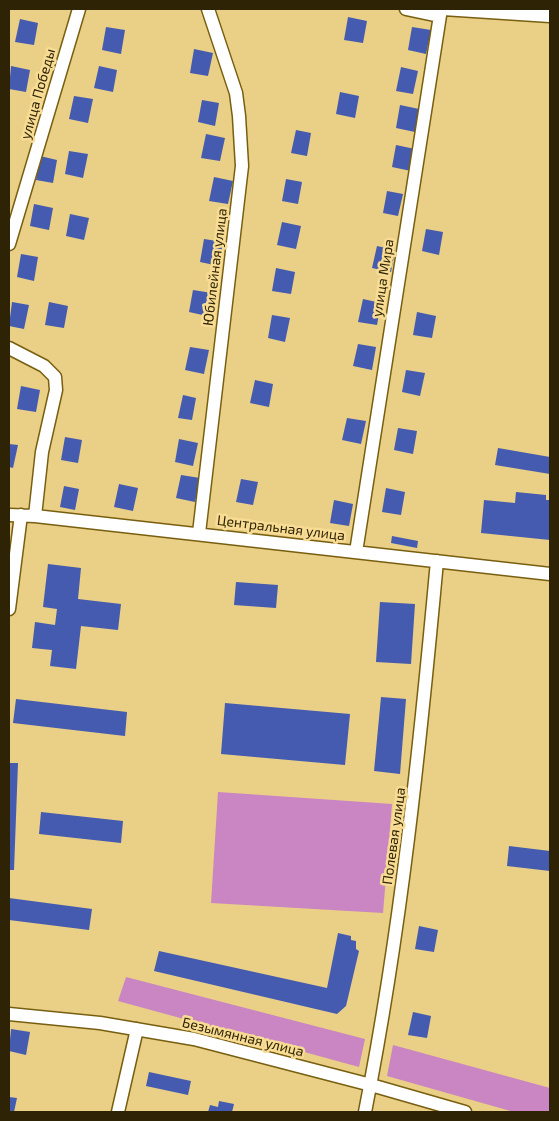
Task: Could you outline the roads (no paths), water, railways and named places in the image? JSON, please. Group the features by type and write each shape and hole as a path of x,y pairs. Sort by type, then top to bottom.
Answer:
{"street":[{"name":"улица Победы","path":"9,244 78,9"},
{"name":"Юбилейная улица","path":"199,533 242,166 236,93 208,9"},
{"path":"406,9 550,16"},
{"name":"улица Мира","path":"356,552 441,11"},
{"path":"9,348 44,366 55,377 56,390 42,452 35,516"},
{"name":"Центральная улица","path":"15,515 199,533 550,574"},
{"path":"9,609 15,515"},
{"name":"Полевая улица","path":"366,1112 378,1052 416,780 437,561"},
{"name":"Безымянная улица","path":"9,1014 137,1029 194,1040 371,1085 465,1112"},
{"path":"118,1112 137,1029"}]}
